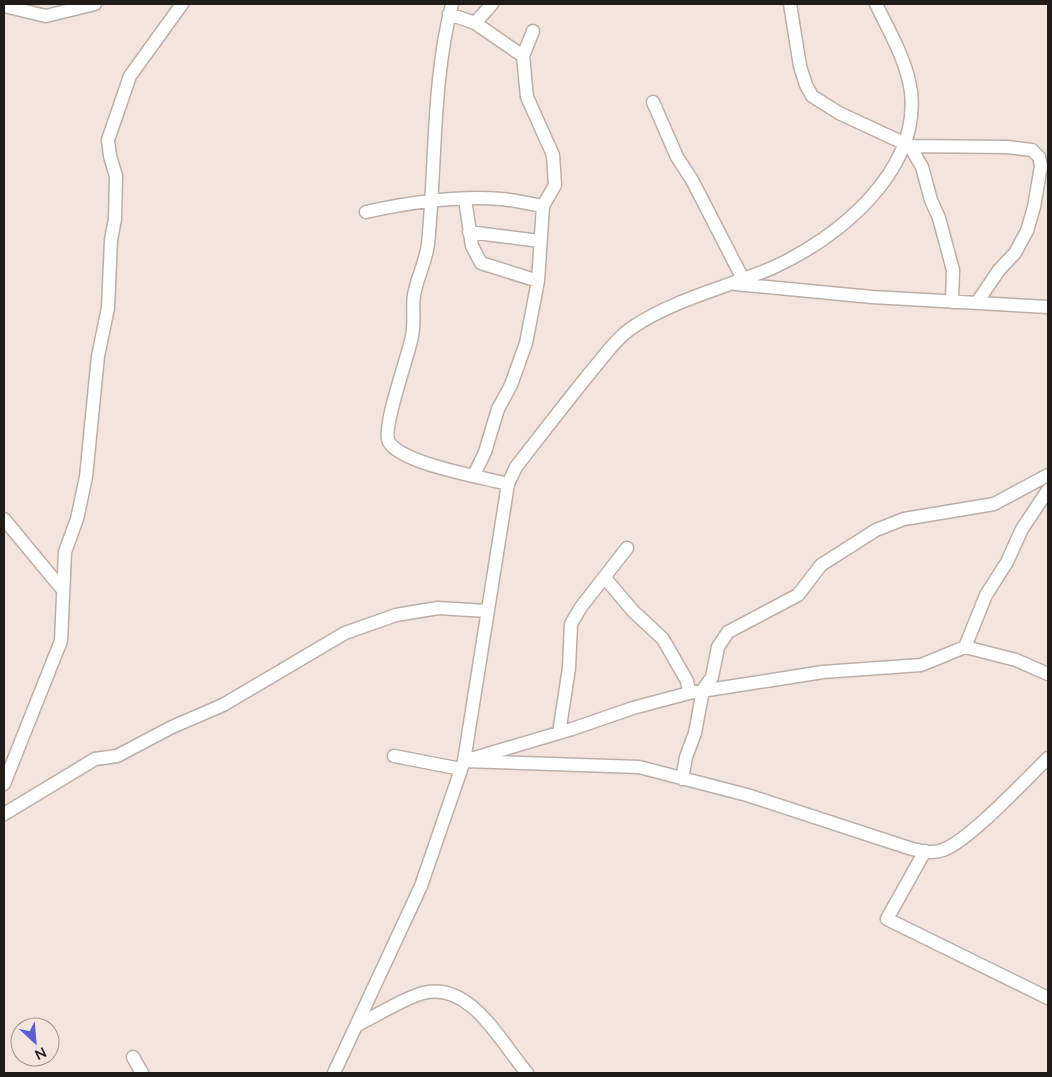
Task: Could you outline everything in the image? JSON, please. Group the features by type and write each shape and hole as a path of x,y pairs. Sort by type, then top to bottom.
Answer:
{"street":[{"path":"4,6 46,16 95,4"},
{"path":"4,784 61,641 65,552 77,519 86,477 98,356 108,308 111,240 115,219 116,176 110,156 108,140 130,76 182,4"},
{"path":"475,23 492,4"},
{"path":"790,4 800,66 812,96 839,113 907,145 922,167 953,270 952,302"},
{"path":"334,1073 421,886 463,765 508,484 522,460 619,337 645,319 674,304 743,279 802,253 847,221 864,206 907,145 912,108 906,71 876,4"},
{"path":"508,484 411,458 390,444 387,438 391,413 412,338 414,296 428,246 434,134 443,50 451,9 523,56"},
{"path":"474,475 485,452 498,408 511,385 526,343 538,281 543,206 555,185 553,155 527,97 523,56 533,32"},
{"path":"653,102 676,157 692,180 743,279"},
{"path":"907,145 1007,147 1032,150 1039,157 1040,174 1027,231 1015,253 999,270 978,301"},
{"path":"465,199 472,246 481,263 538,281"},
{"path":"366,212 395,205 465,199 500,199 543,206"},
{"path":"469,232 540,241"},
{"path":"730,284 952,302 978,301 1048,307"},
{"path":"682,779 686,756 695,733 704,690 712,677 718,647 728,632 798,595 821,565 876,530 904,520 994,504 1048,475"},
{"path":"965,648 986,595 1007,562 1022,529 1048,490"},
{"path":"4,518 62,589"},
{"path":"559,733 569,668 571,624 581,607 628,548"},
{"path":"605,578 633,611 663,639 682,672 689,693"},
{"path":"4,814 95,759 117,756 172,726 223,705 345,633 396,615 438,608 487,611"},
{"path":"463,765 633,708 689,693 823,672 921,665 965,648 1016,660 1048,674"},
{"path":"394,756 463,765 639,768 747,795 909,848 925,851 943,850 954,844 984,820 1048,758"},
{"path":"925,851 887,919 1048,998"},
{"path":"357,1025 424,993 452,993 473,1006 527,1073"},
{"path":"133,1057 142,1073"}]}
